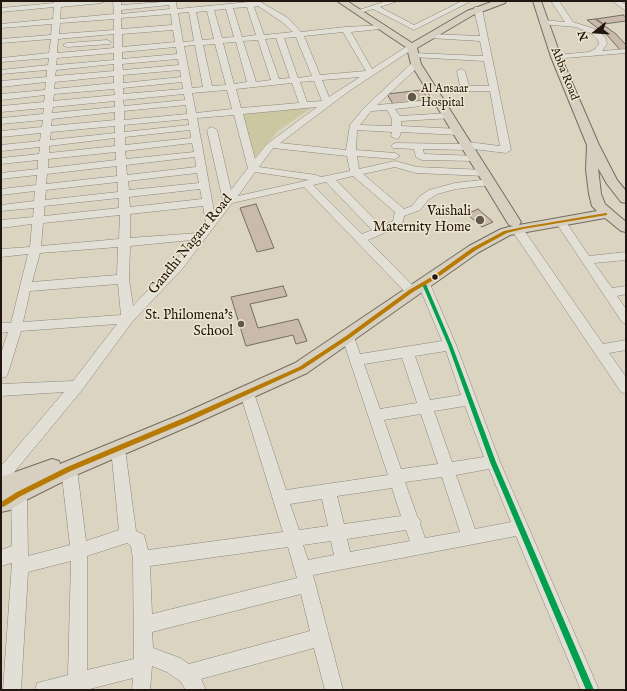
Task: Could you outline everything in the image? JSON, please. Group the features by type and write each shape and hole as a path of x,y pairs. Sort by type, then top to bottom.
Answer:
{"main road":[{"path":"340,1 412,48"},
{"path":"349,1 412,48 439,101 516,225"},
{"path":"412,48 463,5 484,1"},
{"path":"412,48 478,9 502,1"},
{"name":"Abba Road","path":"537,1 556,57 593,145 611,181 626,199"},
{"name":"Abba Road","path":"593,145 592,170 595,194 602,210"},
{"path":"516,225 560,221 602,210"},
{"path":"1,496 28,477 245,384 298,358 474,249 516,225 602,210 626,228"},
{"path":"1,496 19,494 69,469 247,393 301,368 348,338 414,286"}],"street":[{"path":"1,134 327,102 299,34 285,20 254,4 192,10 173,5 118,25 56,26 1,8 2,1"},
{"path":"1,60 56,26 101,1"},
{"path":"363,10 376,8 394,1"},
{"path":"555,1 570,24"},
{"path":"616,1 626,9"},
{"path":"254,4 260,37 276,82"},
{"path":"173,5 177,36 182,56 211,223"},
{"path":"376,8 414,28 463,5"},
{"path":"229,7 252,84"},
{"path":"210,8 253,169 327,179 380,231"},
{"path":"396,146 468,146 506,150 478,9"},
{"path":"1,41 56,26 88,10"},
{"path":"192,10 208,88"},
{"path":"1,18 56,26 118,25 177,36"},
{"path":"543,22 570,24 589,29 601,37 603,42 602,47 592,54"},
{"path":"1,328 128,319 123,279 125,210 120,147 121,122 118,73 118,25"},
{"path":"1,26 118,25 177,36 198,43 380,27"},
{"path":"1,373 16,327 35,251 56,26"},
{"path":"1,109 371,73 345,29"},
{"path":"279,35 304,105"},
{"path":"430,36 484,39"},
{"path":"401,212 355,173 351,154 353,127 412,48 488,59"},
{"name":"Gandhi Nagara Road","path":"1,477 77,386 128,319 179,265 272,145 327,102 412,48"},
{"path":"556,57 626,52"},
{"path":"1,72 182,56"},
{"path":"1,84 184,67"},
{"path":"461,72 465,88"},
{"path":"1,97 186,78"},
{"path":"432,89 494,88"},
{"path":"368,108 439,101"},
{"path":"1,120 190,102"},
{"path":"389,106 397,119 395,160"},
{"path":"397,119 449,116"},
{"path":"1,148 194,127"},
{"path":"353,127 459,132"},
{"path":"212,130 228,201 355,173 395,160"},
{"path":"1,161 120,147 197,140"},
{"path":"272,145 395,160 416,170 487,177"},
{"path":"418,146 419,155 422,157 475,158"},
{"path":"1,176 199,154"},
{"path":"1,192 202,169"},
{"path":"360,239 398,222 398,215 401,212 416,208 424,198 441,189 467,184 487,177"},
{"path":"306,184 360,239 414,286 450,345 493,462 590,690"},
{"path":"1,208 205,185"},
{"path":"1,224 208,202"},
{"path":"560,221 626,319"},
{"path":"516,225 626,388"},
{"path":"2,256 35,251 201,236"},
{"path":"586,260 626,256"},
{"path":"25,287 123,279"},
{"path":"608,293 626,290"},
{"path":"348,338 398,478 420,547"},
{"path":"356,360 450,345"},
{"path":"601,350 626,345"},
{"path":"407,352 470,538"},
{"path":"1,390 77,386"},
{"path":"247,393 305,577 334,690"},
{"path":"375,416 470,399"},
{"path":"118,449 128,535"},
{"path":"280,498 493,462"},
{"path":"69,469 79,551 77,686"},
{"path":"328,490 344,561"},
{"path":"12,690 20,559 19,494"},
{"path":"141,559 413,522"},
{"path":"144,625 305,577 344,561 520,528"},
{"path":"1,558 20,559 79,551 128,535 138,541 141,559 144,625 144,660 141,690"},
{"path":"187,674 320,637"},
{"path":"44,690 77,686 144,660 173,665 187,674 198,690"}],"shaded area":[{"path":"314,106 278,131 255,157 243,113"}],"building":[{"path":"623,15 626,17 626,21 604,24 596,19"},
{"path":"595,19 616,34 626,45 626,50 621,51 607,35 587,20"},
{"path":"422,90 429,100 393,104 387,94"},
{"path":"256,204 274,248 257,252 240,208"},
{"path":"478,209 493,222 482,227 467,214"},
{"path":"283,286 287,296 250,304 258,328 298,319 307,341 296,344 293,335 246,346 231,297"}],"transit line":[{"path":"3,504 19,494 69,469 188,419 301,368 474,249 506,232 606,214"},
{"path":"424,284 450,345 493,462 590,690"}],"place":[{"name":"Al Ansaar Hospital","path":"412,97"},
{"name":"Vaishali Maternity Home","path":"480,220"},
{"name":"St. Philomena's School","path":"241,324"}]}
